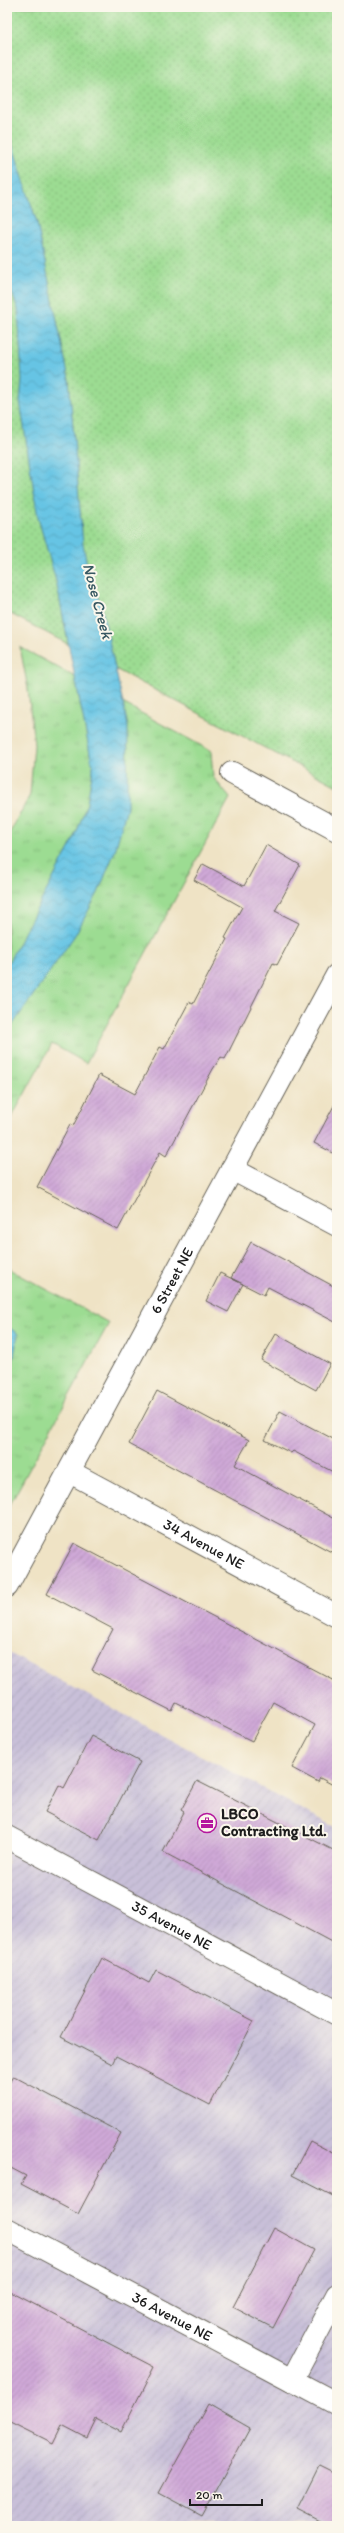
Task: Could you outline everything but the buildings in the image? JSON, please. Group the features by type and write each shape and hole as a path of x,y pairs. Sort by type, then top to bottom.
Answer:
{"street":[{"path":"232,772 337,830"},
{"name":"6 Street NE","path":"7,1586 70,1472 337,975"},
{"path":"232,1169 337,1225"},
{"name":"34 Avenue NE","path":"70,1472 337,1616"},
{"name":"35 Avenue NE","path":"7,1837 337,2014"},
{"name":"36 Avenue NE","path":"7,2229 337,2404"},
{"path":"292,2380 337,2295"}],"shaded area":[{"path":"7,1652 337,1828 337,2526 7,2526"}],"green space":[{"path":"7,7 337,7 337,786 7,612"},
{"path":"20,647 211,751 213,777 230,798 86,1063 52,1044 7,1126 7,838 30,795 34,745 28,689"},
{"path":"7,1268 109,1323 7,1510"}],"water":[{"name":"Nose Creek","path":"7,127 37,223 69,379 83,544 89,575 101,604 128,726 127,807 115,851 98,893 75,935 7,1033 7,965 75,837 87,803 93,769 56,581 38,518 20,401 22,380 18,309 7,280"},
{"path":"7,1326 18,1334 12,1367 7,1376"}],"place":[{"name":"LBCO Contracting Ltd.","path":"207,1823"}]}
